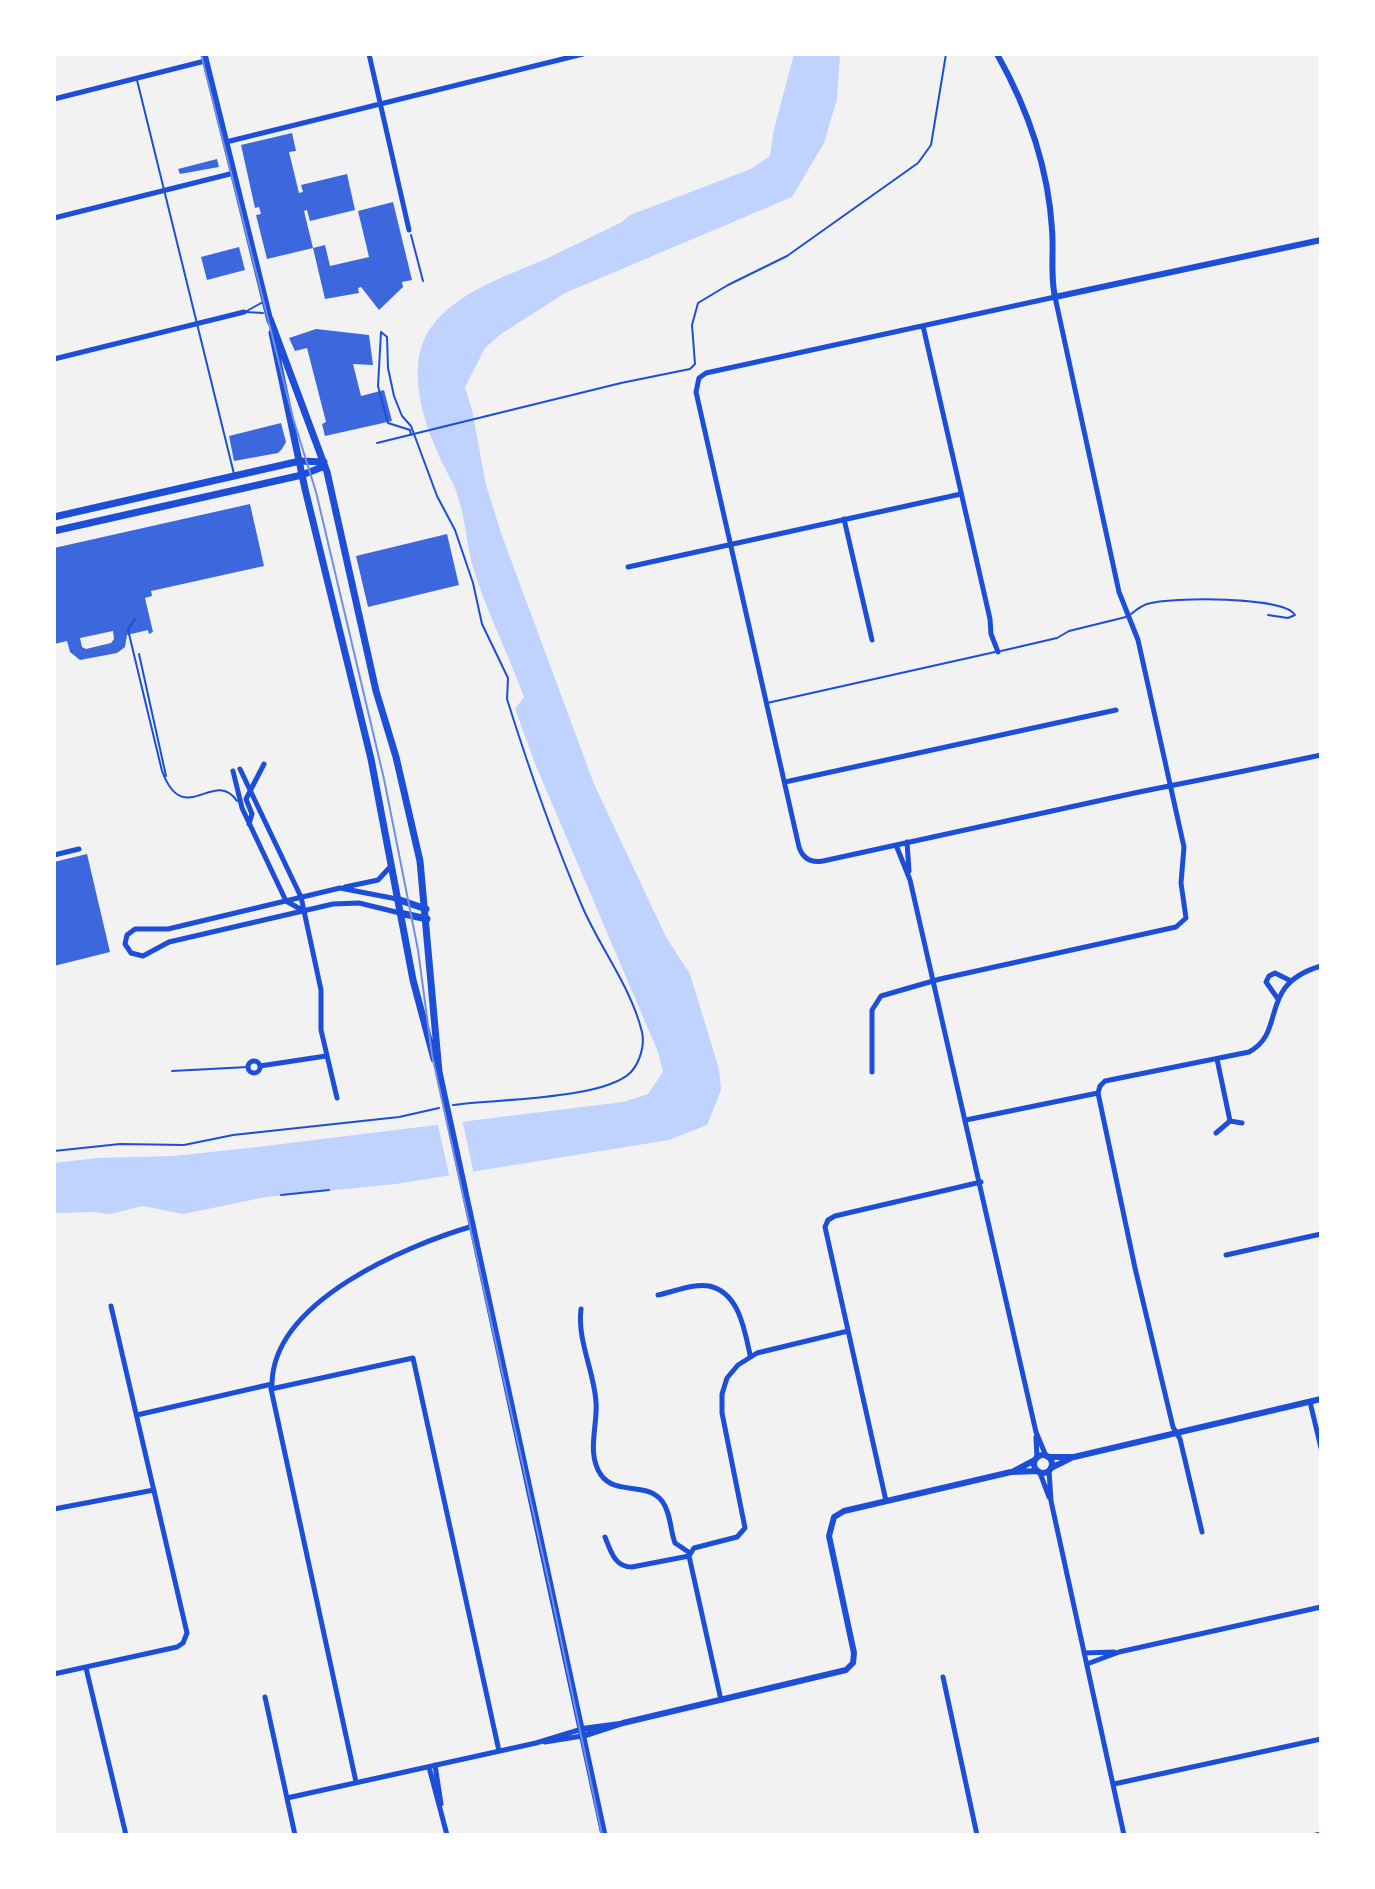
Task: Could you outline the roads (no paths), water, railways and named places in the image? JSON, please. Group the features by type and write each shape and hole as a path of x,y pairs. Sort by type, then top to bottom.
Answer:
{"main road":[{"path":"204,58 266,301 302,475 371,759 400,913 426,1033 439,1072 604,1835"},
{"path":"269,316 324,464 376,691 400,772 420,861 439,1072"},
{"path":"54,517 300,461 324,464"},
{"path":"54,531 302,475 324,464"},
{"path":"163,491 165,507"},
{"path":"397,899 426,909"},
{"path":"400,913 427,919"}],"street":[{"path":"369,54 409,230"},
{"path":"226,142 583,54"},
{"path":"872,1072 872,1015 875,1003 881,996 1176,927 1184,923 1186,915 1181,877 1184,853 1171,786 1138,640 1119,592 1055,297 1051,220 1040,152 1024,105 997,54"},
{"path":"54,99 204,58"},
{"path":"54,218 234,173"},
{"path":"1321,240 706,373 696,383 800,851 809,861 823,861 1321,755"},
{"path":"54,359 244,312"},
{"path":"923,326 991,634 998,652"},
{"path":"628,567 961,494"},
{"path":"844,519 872,640"},
{"path":"785,782 1116,710"},
{"path":"249,824 252,814 246,799 264,764"},
{"path":"303,910 286,901 249,824 242,808 237,770 301,897 321,990 320,1023 337,1098"},
{"path":"257,840 270,834"},
{"path":"907,842 910,880"},
{"path":"896,845 910,880 1036,1432 1051,1461 1051,1501"},
{"path":"54,855 79,849"},
{"path":"391,866 377,881 168,929 135,929 127,935 125,944 131,953 143,956 166,943 347,902 400,913"},
{"path":"340,888 397,899"},
{"path":"265,906 268,918"},
{"path":"239,912 241,924"},
{"path":"1202,1532 1135,1268 1098,1093 1105,1081 1249,1052 1261,1043 1269,1029 1278,999 1291,981 1321,966"},
{"path":"1278,999 1266,982 1269,976 1280,974 1291,981"},
{"path":"248,1067 253,1061 260,1066 326,1056"},
{"path":"1217,1059 1230,1121"},
{"path":"966,1120 1098,1093"},
{"path":"1230,1121 1242,1123"},
{"path":"1216,1133 1230,1121"},
{"path":"886,1501 826,1232 828,1220 981,1182"},
{"path":"356,1782 272,1386 272,1367 282,1342 315,1306 379,1263 473,1226"},
{"path":"1226,1255 1321,1234"},
{"path":"658,1295 700,1286 718,1290 736,1307 750,1355"},
{"path":"54,1674 177,1647 183,1643 187,1633 111,1306"},
{"path":"581,1309 581,1325 596,1397 593,1445 599,1471 613,1485 646,1491 660,1499 666,1509 675,1543 689,1554 721,1701"},
{"path":"605,1537 615,1558 624,1567 632,1567 689,1554 698,1546 737,1537 745,1528 721,1404 727,1378 750,1355 848,1331"},
{"path":"137,1415 413,1358 499,1751"},
{"path":"1011,1472 1036,1459 1074,1457 1321,1399"},
{"path":"1310,1402 1321,1448"},
{"path":"1036,1432 1035,1467 1051,1501 1124,1835"},
{"path":"287,1798 837,1674 853,1663 854,1647 829,1536 831,1521 844,1511 886,1501 1011,1472 1050,1470 1074,1457"},
{"path":"54,1509 154,1490"},
{"path":"1087,1664 1119,1652 1321,1607"},
{"path":"1084,1653 1119,1652"},
{"path":"86,1668 126,1835"},
{"path":"943,1677 977,1835"},
{"path":"265,1697 295,1835"},
{"path":"1114,1784 1321,1739"},
{"path":"432,1766 447,1835"}],"lane":[{"path":"137,78 234,475"},
{"path":"244,312 266,301"},
{"path":"244,312 269,316"},
{"path":"766,704 1057,638 1069,631 1129,615 1153,603 1232,599 1281,605 1295,615 1288,618 1268,615"},
{"path":"135,619 128,629 166,781 172,792 184,798 222,790 231,793 242,808"},
{"path":"139,654 166,781"},
{"path":"172,1071 248,1067"}],"water":[{"path":"794,54 840,54 837,99 824,143 792,197 565,293 501,334 485,348 465,387 486,485 501,533 594,784 666,937 690,974 719,1069 721,1090 707,1125 669,1140 396,1184 266,1197 183,1214 143,1206 110,1214 54,1213 54,1163 97,1158 174,1156 623,1102 648,1094 663,1072 658,1052 536,766 515,709 524,697 472,564 453,484 429,431 420,395 419,358 423,341 432,326 471,293 622,222 630,215 751,169 770,156"}],"tram line":[{"path":"201,54 293,418 316,492 384,779 418,950 432,1055 602,1835"}]}
